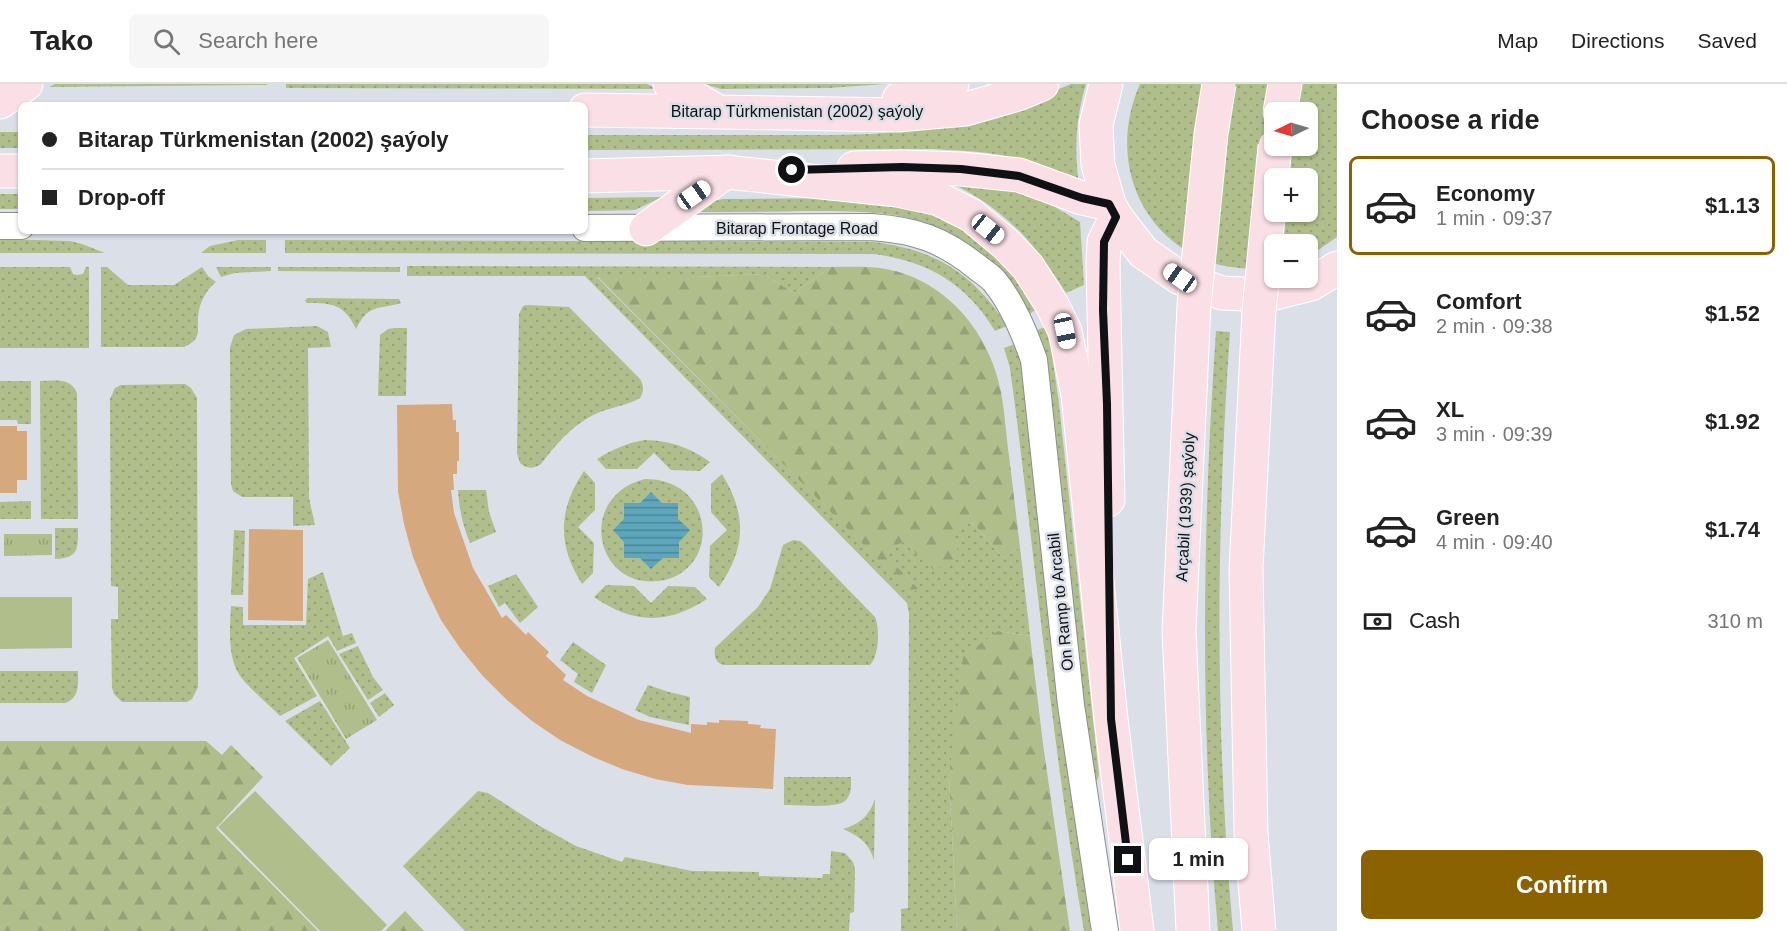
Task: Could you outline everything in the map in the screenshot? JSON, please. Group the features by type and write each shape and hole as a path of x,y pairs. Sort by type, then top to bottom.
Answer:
{"main road":[{"path":"0,102 26,84"},
{"path":"670,84 717,111"},
{"path":"784,112 900,99 952,84"},
{"name":"Bitarap Türkmenistan (2002) şaýoly","path":"588,110 898,115 966,109 1018,94 1042,84"},
{"path":"1106,84 1096,125 1098,165 1112,210 1143,252 1180,278 1222,293 1267,295 1311,284 1337,268"},
{"name":"Arçabil (1939) şaýoly","path":"1193,931 1179,631 1194,305 1211,134 1219,84"},
{"path":"1282,102 1285,84"},
{"path":"0,108 18,108"},
{"path":"1259,931 1251,832 1246,569 1259,310 1274,156"},
{"path":"588,176 902,167 961,169 1019,176 1112,210"},
{"path":"0,171 18,171"},
{"path":"645,229 726,172 897,190 939,199 971,215 1006,243 1028,267 1065,331 1078,395 1111,719 1137,931"},
{"path":"1111,719 1103,276 1104,242 1112,210"}],"street":[{"path":"0,226 18,226"},
{"name":"Bitarap Frontage Road","path":"588,228 859,227 895,229 926,235 960,253 994,281"},
{"name":"On Ramp to Arcabil","path":"994,281 1023,328 1034,360 1071,705 1105,931"}],"green space":[{"path":"55,84 267,84 267,85 50,87"},
{"path":"286,84 647,84 656,89 286,88"},
{"path":"705,84 885,84 829,88 721,89"},
{"path":"1071,84 1086,84 1077,134 1079,184 1019,159 935,149 588,150 588,135 873,134 933,128 1013,108"},
{"path":"1140,84 1337,84 1337,237 1318,250 1318,234 1264,234 1264,255 1250,269 1209,262 1184,249 1163,232 1146,211 1135,188 1129,163 1127,137 1131,111"},
{"path":"0,132 18,132 18,148 0,148"},
{"path":"956,182 1005,186 1050,204 1080,222 1084,285 1066,293 1032,245 1019,231 991,207 957,186"},
{"path":"0,194 18,194 18,209 0,209"},
{"path":"662,197 635,210 588,211 588,198"},
{"path":"855,198 895,201 958,223 997,252 1039,308 1029,314 1004,278 987,259 945,230 923,222 901,216 854,211 694,212 714,201 723,199"},
{"path":"0,239 70,241 105,253 0,253"},
{"path":"238,240 266,240 266,253 201,253 210,246"},
{"path":"285,240 874,242 916,251 951,267 981,292 1007,326 995,331 972,300 959,288 929,269 894,257 874,254 285,253"},
{"path":"407,266 831,267 794,293 764,274 597,277 912,593 918,588 882,553 903,542 952,531 972,522 1003,558 1020,547 1030,636 998,631 949,777 957,931 901,931 901,909 908,908 909,613 907,603 585,276 407,276"},
{"path":"0,267 70,267 73,274 77,275 83,274 86,267 89,267 89,348 0,348"},
{"path":"101,267 107,267 128,285 174,285 202,267 216,282 201,302 195,340 184,347 101,347"},
{"path":"216,267 271,267 271,271 235,273 221,277"},
{"path":"278,267 400,267 400,272 278,271"},
{"path":"831,267 879,268 908,275 946,297 976,330 987,349 1001,392 1020,547 1003,558 972,522 952,532 960,558 934,570 903,542 883,553 918,588 912,594 597,276 696,277 764,274 794,293"},
{"path":"307,298 399,299 401,303 370,311 356,329 342,310 331,305 307,303 305,301"},
{"path":"523,306 569,307 640,379 643,388 640,398 582,421 560,441 541,464 530,468 520,463 517,453 519,314"},
{"path":"317,326 328,332 331,347 308,348 309,498 315,525 293,526 293,497 242,497 233,491 231,484 230,347 234,335 246,329"},
{"path":"1045,327 1051,347 1059,404 1099,775 1097,781 1094,781 1091,776 1043,350 1037,330"},
{"path":"407,328 406,396 378,396 380,335 388,329"},
{"path":"1216,331 1230,332 1220,557 1220,707 1233,931 1218,931 1208,781 1206,556"},
{"path":"1015,344 1021,364 1064,744 1091,931 1084,931 1074,868 1010,368 1004,348"},
{"path":"0,381 31,381 31,424 18,424 17,420 0,420"},
{"path":"40,381 66,382 77,393 78,519 41,519"},
{"path":"185,384 191,388 197,398 198,687 192,699 187,702 122,702 114,694 112,688 111,619 118,619 118,587 111,586 110,399 115,388 121,385"},
{"path":"645,440 679,446 695,452 710,462 700,471 671,470 654,453 637,469 606,469 597,459 620,447"},
{"path":"584,471 595,483 595,510 578,527 594,543 593,573 582,584 568,555 564,527 569,499"},
{"path":"722,474 736,503 740,531 734,559 719,587 709,577 710,546 727,530 711,512 711,484"},
{"path":"645,479 669,483 687,494 698,509 702,527 701,546 693,562 679,575 658,581 637,580 620,571 608,557 602,539 602,521 609,503 623,489"},
{"path":"458,490 486,490 489,512 496,532 470,543 459,504"},
{"path":"31,501 31,519 0,519 0,502"},
{"path":"55,528 78,528 76,551 69,557 55,559"},
{"path":"234,530 245,531 243,595 231,595"},
{"path":"4,534 52,534 52,555 4,556"},
{"path":"793,540 805,545 875,617 878,642 870,665 723,665 717,660 715,648 758,607 770,589 783,545"},
{"path":"323,572 343,636 352,633 356,643 337,651 328,636 294,658 317,696 280,716 249,686 236,668 230,642 231,606 243,607 243,625 306,625 308,579"},
{"path":"516,574 538,607 520,623 505,603 499,607 488,586"},
{"path":"606,585 634,586 651,603 668,586 695,587 707,599 678,613 650,618 622,612 594,597"},
{"path":"0,597 72,597 72,648 0,649"},
{"path":"998,631 1030,636 1070,931 957,931 949,777 963,656"},
{"path":"328,640 377,720 346,739 297,658"},
{"path":"573,642 606,665 592,693 574,682 578,674 560,660"},
{"path":"358,646 373,677 383,690 368,700 339,654"},
{"path":"0,671 78,671 76,694 65,703 0,703"},
{"path":"648,685 690,697 689,725 650,717 635,710"},
{"path":"385,693 394,705 379,717 370,703"},
{"path":"320,701 350,748 331,766 285,721"},
{"path":"0,741 206,741 222,755 231,745 263,777 216,828 318,931 0,931"},
{"path":"784,777 851,777 850,792 846,800 835,805 784,805"},
{"path":"255,791 387,925 381,931 320,931 218,827"},
{"path":"478,791 488,793 576,846 622,862 625,857 692,871 759,872 759,876 822,878 823,874 830,874 831,851 845,853 853,862 855,869 854,912 850,913 849,931 465,931 403,866"},
{"path":"875,799 874,860 863,841 843,829 863,818"},
{"path":"405,911 424,931 385,931"}],"water":[{"path":"651,492 662,503 678,503 678,519 690,530 679,542 679,558 663,558 651,569 640,558 624,558 624,542 613,530 624,519 624,503 640,503"}],"building":[{"path":"452,404 456,432 459,432 459,461 457,461 457,474 453,474 454,490 451,490 454,513 473,568 502,618 506,615 526,635 528,632 549,652 546,656 566,675 563,680 587,696 639,720 691,733 691,724 707,725 707,722 719,723 719,720 748,721 748,724 761,725 760,728 776,729 773,789 688,785 655,779 622,769 560,740 532,721 482,675 441,620 426,589 413,557 398,491 397,405"},
{"path":"0,426 17,426 17,431 27,431 27,480 17,480 17,493 0,493"},
{"path":"249,529 303,530 303,621 248,620"}],"route":[{"path":"792,170 902,167 961,169 1019,176 1082,198 1109,204 1116,217 1104,242 1103,310 1107,404 1111,719 1128,860"}]}
